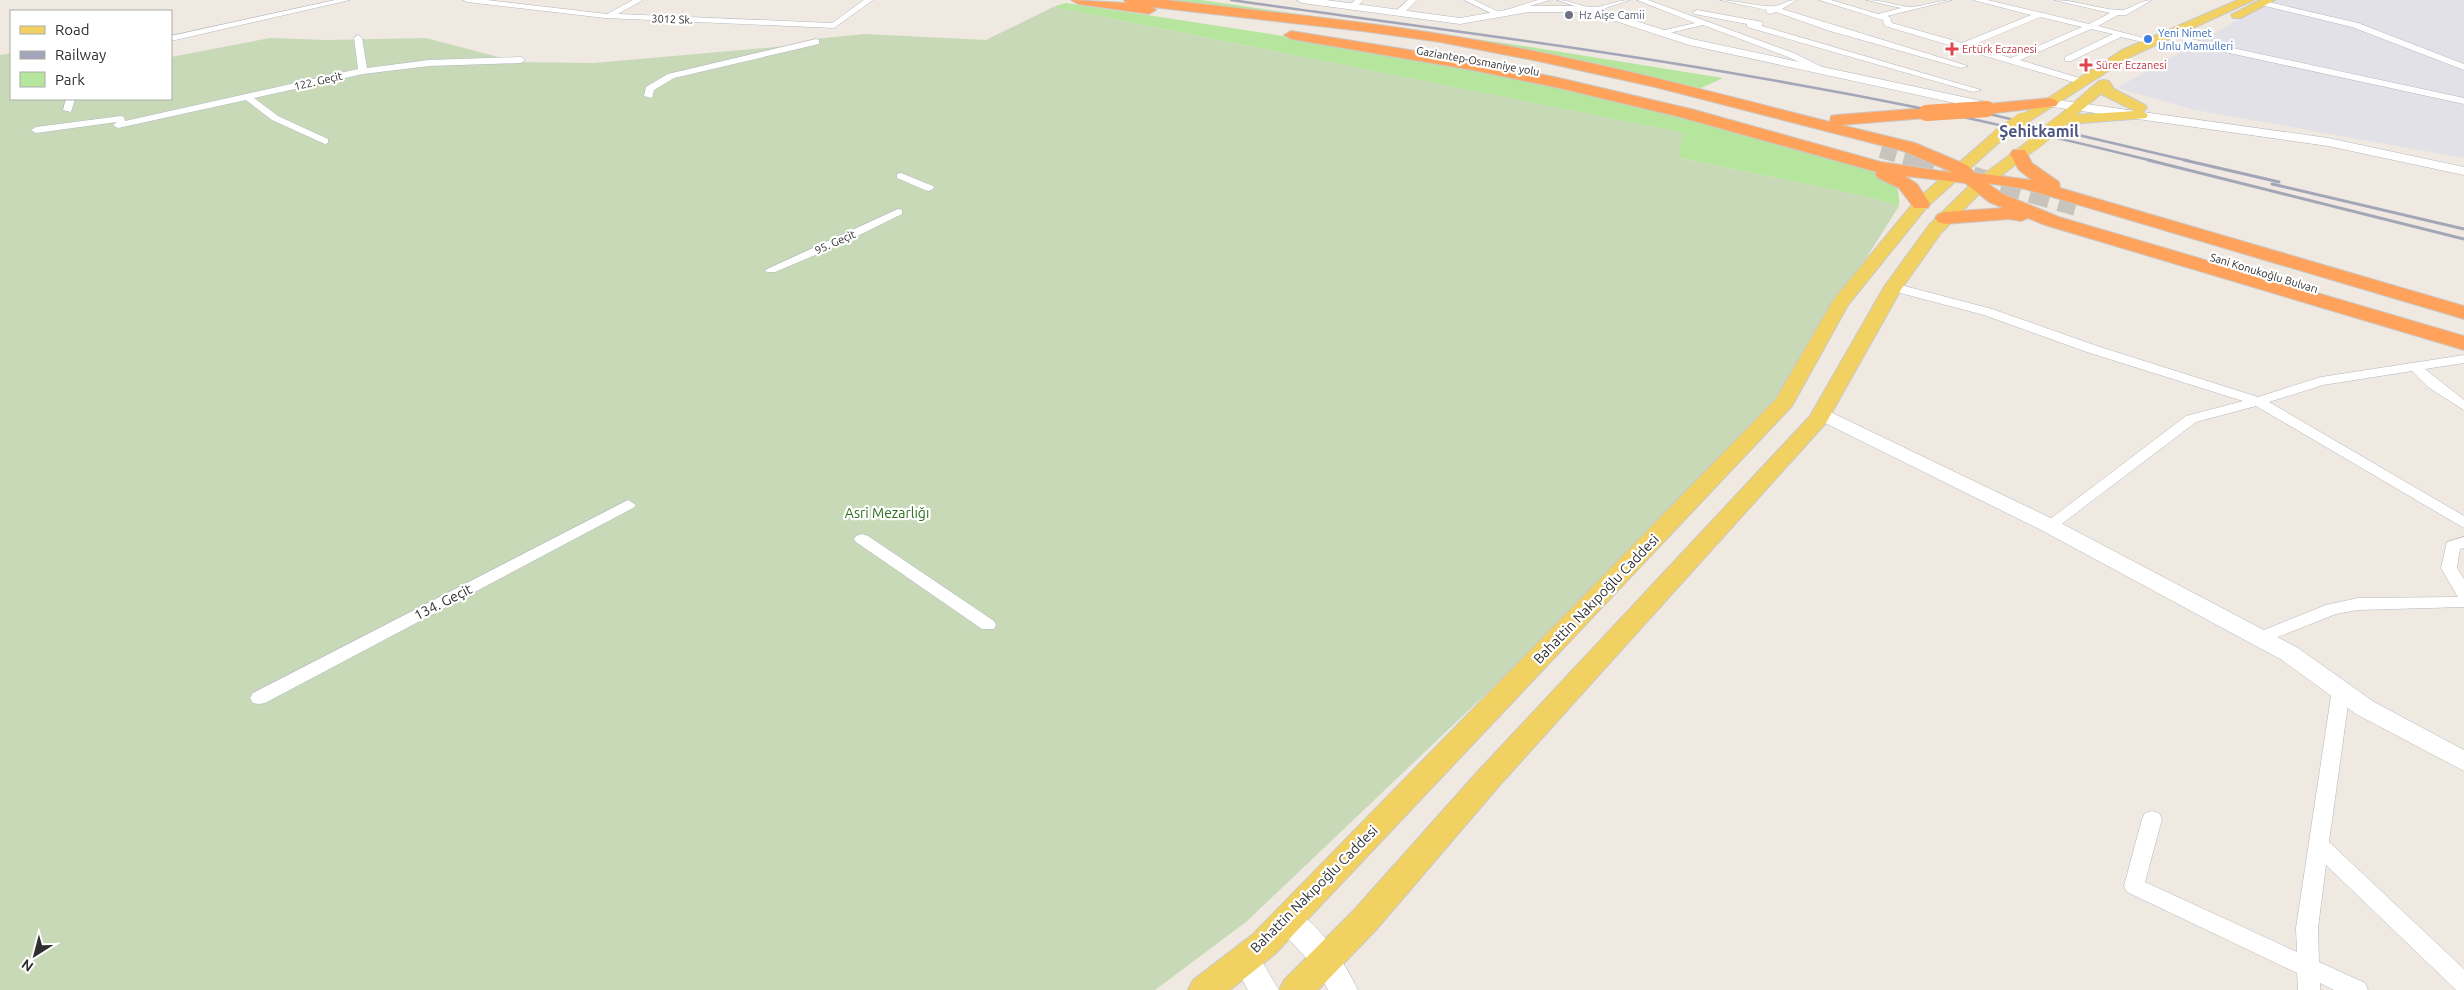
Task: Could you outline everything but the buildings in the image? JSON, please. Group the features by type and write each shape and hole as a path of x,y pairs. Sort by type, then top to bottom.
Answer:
{"highway":[{"name":"Gaziantep-Osmaniye yolu","path":"1078,0 1136,4 1353,39 1561,76 1676,102 1798,134 1877,158"},
{"name":"Gaziantep-Osmaniye yolu","path":"1124,0 1355,32 1567,71 1764,118 1877,158"},
{"path":"1136,4 1259,31"},
{"path":"1136,4 1270,15 1440,38 1538,56 1648,80 1909,146 1934,156 1996,198 2068,210 2464,312"},
{"path":"1278,34 1472,65 1559,83 1685,113 1822,151 1903,181 1915,191 1921,204"},
{"path":"1807,121 1991,109 2050,103"},
{"path":"1877,158 1898,166 1912,163 1916,154 1909,146"},
{"path":"2026,149 2025,166 2039,177 2068,210"},
{"path":"1822,151 1877,158 1969,178 2026,184 2068,210 2464,343"},
{"path":"1945,218 2068,210"},
{"name":"Sani Konukoğlu Bulvarı","path":"2068,210 2464,321"},
{"name":"Sani Konukoğlu Bulvarı","path":"2068,210 2464,333"}],"main road":[{"path":"1296,990 1365,920 1489,778 1822,414 1892,288 1945,218 1969,178 1998,136 2127,53 2248,0"},
{"path":"2152,57 2266,1"},
{"path":"1969,178 2026,149 2108,82 2108,92 2141,112"},
{"path":"2060,122 2141,112"},
{"name":"Bahattin Nakıpoğlu Caddesi","path":"1205,990 1264,944 1785,402 1840,303 1921,204 1969,178"}],"street":[{"path":"172,39 346,0"},
{"name":"3012 Sk.","path":"467,0 609,16 834,26 869,0"},
{"path":"609,16 639,0"},
{"path":"1302,0 1356,3 1399,13 1460,21 1470,21 1499,14 1546,0"},
{"path":"1399,13 1413,0"},
{"path":"1468,0 1499,14 1550,8 1595,11 1626,0"},
{"path":"1513,0 1526,6"},
{"path":"1561,0 1689,42 1824,70 1991,109"},
{"path":"1641,0 1735,34 1824,70"},
{"path":"1724,0 1774,9 1824,26 1971,63"},
{"path":"1777,0 1791,1"},
{"path":"1823,0 1887,19 1888,24 2083,82"},
{"path":"1870,0 1910,8"},
{"path":"1925,0 1939,3"},
{"path":"1878,16 1948,0"},
{"path":"1976,0 2151,41"},
{"path":"2058,0 2123,13 2143,1"},
{"path":"2089,6 2099,0 2143,1"},
{"path":"1735,34 1774,9 1791,1"},
{"path":"2266,1 2355,25 2464,67"},
{"path":"1685,9 1752,24 1976,90"},
{"path":"2012,61 2091,27 2117,12"},
{"path":"1963,46 2038,14"},
{"path":"1664,33 1703,23"},
{"path":"1752,24 1796,27 1824,26"},
{"path":"2068,59 2120,34"},
{"path":"358,38 363,71"},
{"path":"2186,41 2464,101"},
{"path":"649,96 649,90 671,76 816,42"},
{"path":"1936,78 1992,55"},
{"name":"122. Geçit","path":"36,130 119,122 249,98 363,71 429,63 521,60"},
{"path":"249,98 275,118 324,141"},
{"path":"68,110 70,100"},
{"path":"2050,103 2079,104 2328,135 2464,163"},
{"path":"2141,112 2328,142 2464,171"},
{"path":"902,176 929,188"},
{"name":"95. Geçit","path":"770,270 835,243 898,212"},
{"path":"1892,288 1988,312 2092,349 2258,401 2464,523"},
{"path":"2050,526 2191,419 2258,401 2321,381 2464,359"},
{"path":"2415,366 2433,384 2464,406"},
{"path":"1822,414 2050,526 2290,654 2365,708 2464,761"},
{"name":"134. Geçit","path":"259,698 628,505"},
{"path":"862,539 988,625"},
{"path":"2464,542 2453,546 2449,568 2464,592"},
{"path":"2260,638 2332,609 2358,604 2464,602"},
{"path":"2309,990 2307,928 2341,690"},
{"path":"2152,819 2134,886 2357,990"},
{"path":"2319,844 2464,983"},
{"path":"1287,919 1327,960 1343,990"},
{"path":"1244,959 1264,990"}],"shaded area":[{"path":"2273,0 2464,0 2464,158 2195,110 2117,88"}],"green space":[{"path":"1153,0 1200,0 1511,44 1723,78 1701,88 1538,54"},
{"path":"1065,3 1297,38 1451,66 1604,97 1680,115 1752,134 1871,171 1893,182 1898,191 1899,206 1864,196 1679,158 1682,133 1053,7"},
{"name":"Asri Mezarlığı","path":"1053,7 1683,133 1679,158 1864,196 1899,206 1774,405 1573,611 1246,922 1155,990 0,990 0,55 10,53 10,100 172,100 172,57 270,38 327,40 426,38 518,62 594,63 787,46 814,39 865,34 986,40"}],"tunnel":[{"path":"1881,150 1919,161"},
{"path":"1915,160 2076,206"}],"railway":[{"path":"1231,0 1728,72 1932,111 2153,161"},
{"path":"1989,114 2189,161"},
{"path":"2148,160 2464,239"},
{"path":"2184,160 2279,182"},
{"path":"2272,184 2464,229"}],"place":[{"name":"Hz Aişe Camii","path":"1569,15"},
{"name":"Yeni Nimet Unlu Mamulleri","path":"2148,39"},
{"name":"Ertürk Eczanesi","path":"1952,49"},
{"name":"Sürer Eczanesi","path":"2086,65"}],"district":[{"name":"Şehitkamil","path":"2039,131"}]}
